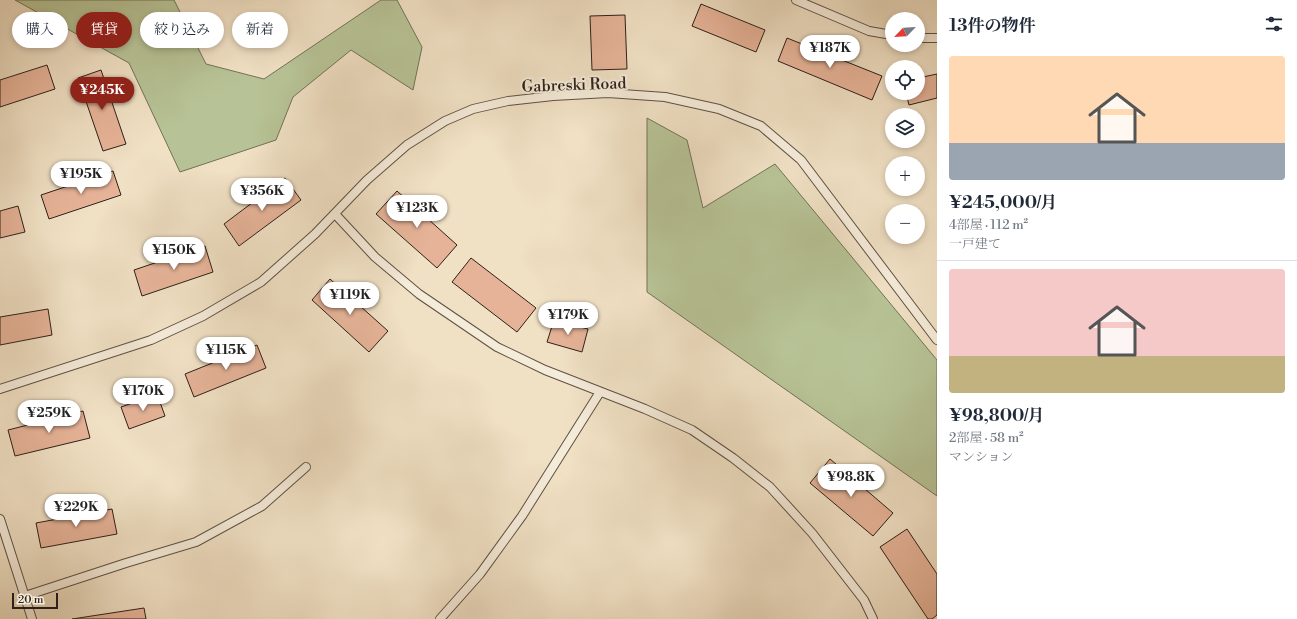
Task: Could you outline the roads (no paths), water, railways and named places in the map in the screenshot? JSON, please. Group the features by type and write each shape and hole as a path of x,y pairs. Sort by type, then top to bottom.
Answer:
{"lane":[{"path":"796,0 869,31 885,34"},
{"path":"925,38 937,38"},
{"name":"Gabreski Road","path":"0,388 151,340 203,316 261,282 315,234 367,180 407,145 445,121 473,109 508,101 553,96 608,93 665,97 720,109 761,126 801,160 937,340"},
{"path":"335,214 375,257 419,294 497,346 545,370 645,409 692,430 733,458 770,488 812,533 864,600 873,619"},
{"path":"440,619 480,574 522,516 600,392"},
{"path":"25,596 196,542 262,506 306,467"},
{"path":"0,520 32,619"}]}
